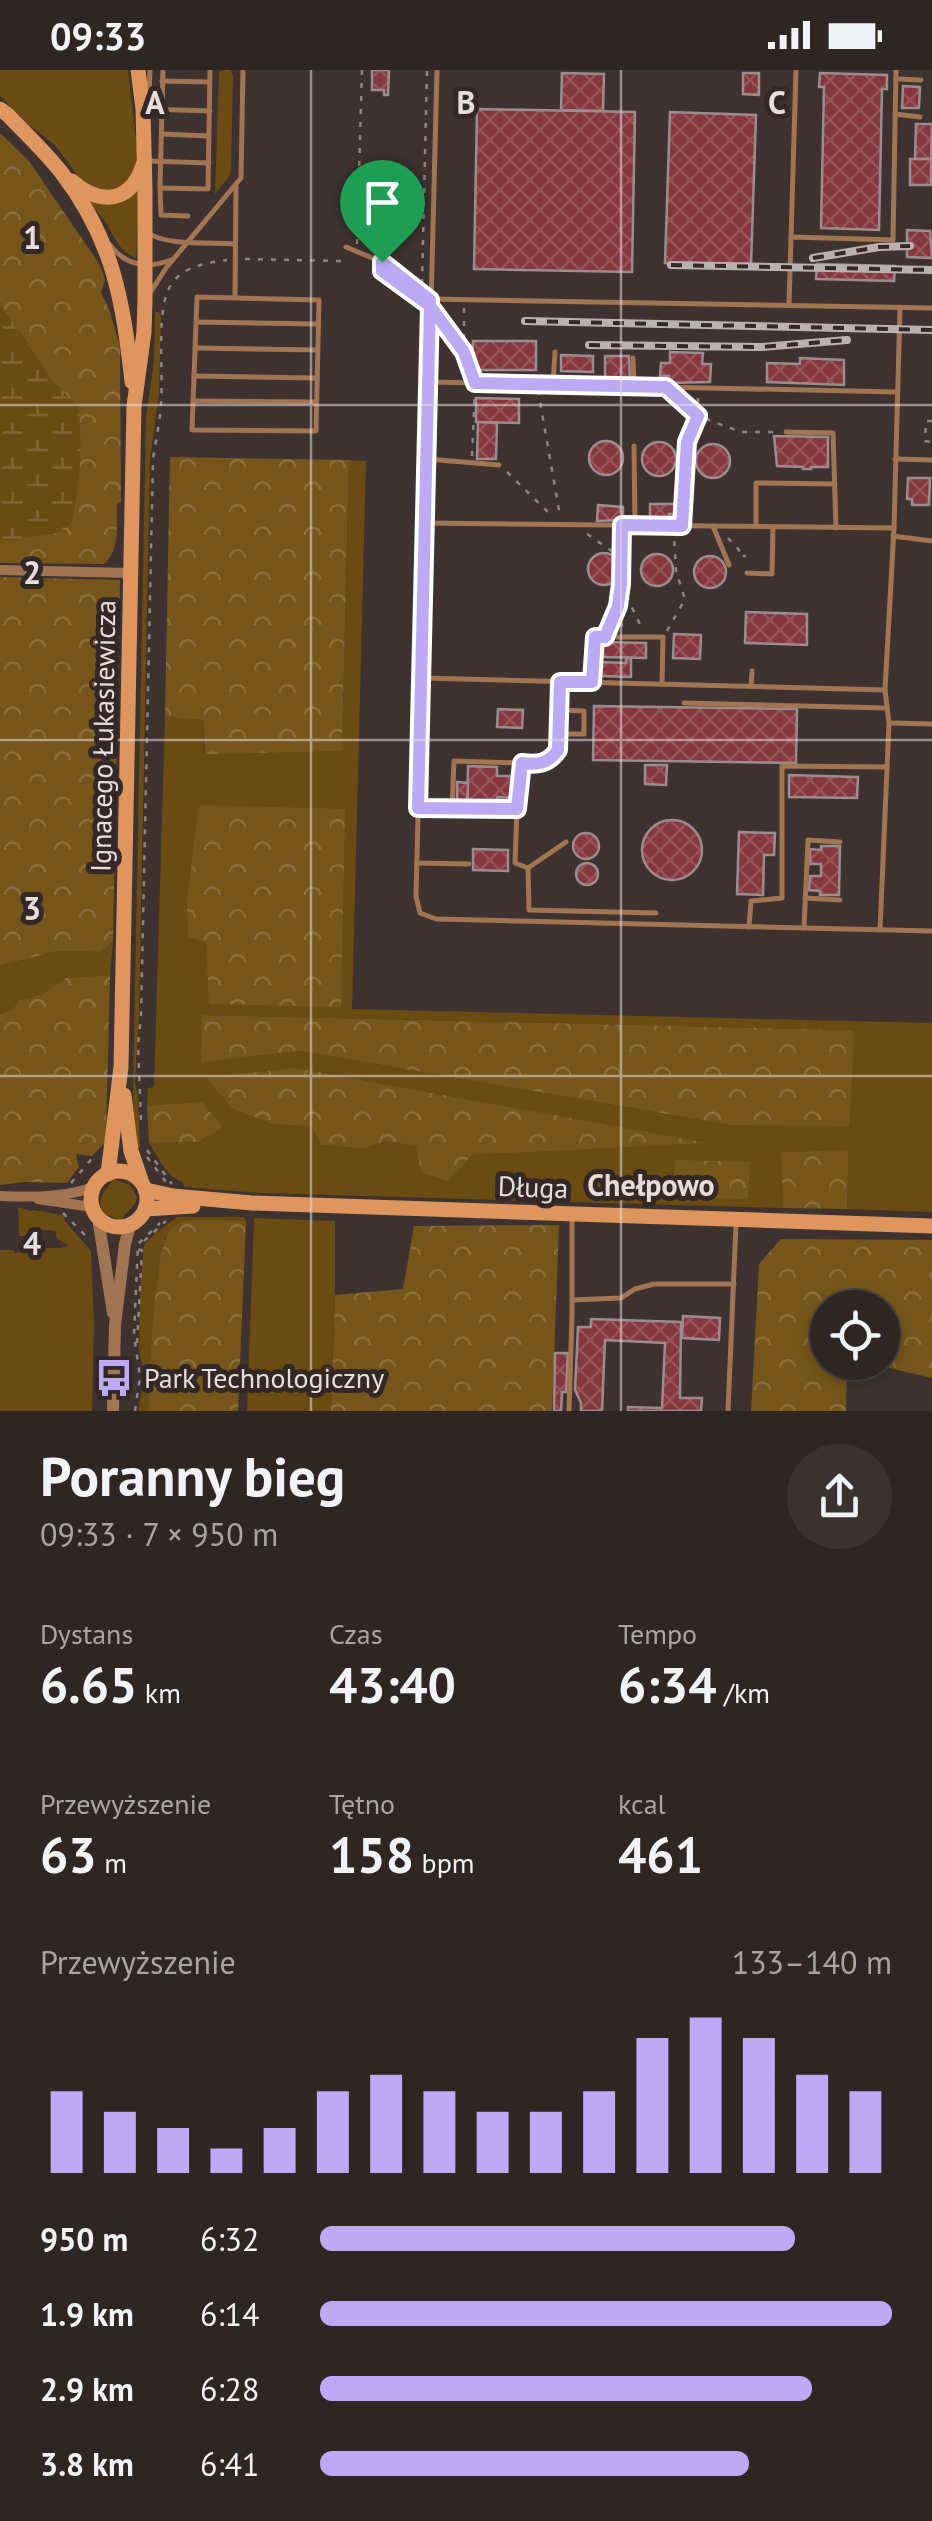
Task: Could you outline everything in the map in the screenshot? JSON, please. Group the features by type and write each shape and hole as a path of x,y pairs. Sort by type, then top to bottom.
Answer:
{"main road":[{"name":"Ignacego Łukasiewicza","path":"108,1174 121,1067 134,406 144,332 144,230 153,161 138,70"},
{"name":"Ignacego Łukasiewicza","path":"3,110 61,172 99,231 123,310 134,406"},
{"path":"61,172 82,190 104,198 130,188 153,161"},
{"name":"Ignacego Łukasiewicza","path":"121,1067 131,1151 144,1187"},
{"path":"127,1172 144,1187 146,1209 130,1225 106,1224 95,1212 91,1200 94,1186 108,1174 127,1172"},
{"name":"Długa","path":"144,1187 167,1201"},
{"name":"Długa","path":"146,1209 167,1201 932,1226"}],"street":[{"path":"0,570 131,573"},
{"path":"0,1196 84,1191 94,1186"},
{"path":"27,1197 95,1212 115,1325"},
{"path":"113,1411 115,1325 132,1244 130,1225"}],"lane":[{"path":"150,70 149,95 143,109 210,111"},
{"path":"163,70 162,134 153,161 161,214 188,216"},
{"path":"160,188 208,189 210,70"},
{"path":"146,300 172,260 241,178 243,70"},
{"path":"437,70 416,863 420,913 436,919 932,931"},
{"path":"789,305 796,70"},
{"path":"791,237 893,240 896,70"},
{"path":"896,79 921,80"},
{"path":"162,81 210,82"},
{"path":"895,114 920,117"},
{"path":"162,134 210,136"},
{"path":"153,161 209,162"},
{"path":"235,298 236,184"},
{"path":"144,230 158,239 235,244"},
{"path":"99,231 116,253 134,264 144,266 172,260"},
{"path":"346,247 382,262 430,303"},
{"path":"197,297 235,298 318,300 316,431 192,430 197,297"},
{"path":"430,303 932,308"},
{"path":"880,930 900,307"},
{"path":"196,322 318,324"},
{"path":"195,348 318,350"},
{"path":"553,384 554,352"},
{"path":"633,358 634,386"},
{"path":"194,376 317,378"},
{"path":"429,382 897,392"},
{"path":"193,401 316,402"},
{"path":"786,432 832,433 836,528"},
{"path":"678,526 687,442"},
{"path":"634,446 635,525"},
{"path":"426,458 499,465"},
{"path":"895,459 932,460"},
{"path":"756,527 756,483 835,484"},
{"path":"424,523 836,528 894,532 932,540"},
{"path":"715,526 729,565"},
{"path":"747,573 772,574 774,527"},
{"path":"592,682 595,637 664,637 662,684"},
{"path":"751,686 752,671"},
{"path":"421,678 885,690"},
{"path":"452,808 454,761 542,764 552,760 558,750 560,682"},
{"path":"684,703 887,708"},
{"path":"558,734 584,734 584,712 559,710"},
{"path":"889,722 932,724"},
{"path":"522,763 515,863 528,868"},
{"path":"749,927 751,901 782,898 782,766 887,767"},
{"path":"418,808 517,809"},
{"path":"804,928 808,840 840,842"},
{"path":"528,868 566,842"},
{"path":"416,863 469,864"},
{"path":"528,868 530,910 656,913"},
{"path":"805,898 840,900"},
{"path":"569,1411 572,1214"},
{"path":"728,1411 736,1220"},
{"path":"572,1300 622,1298 635,1289 654,1284 734,1284"}],"path":[{"path":"141,1124 138,1046 153,458 162,403 164,298 176,278 192,267 276,258 341,260 354,252 362,70"},
{"path":"421,292 427,70"},
{"path":"430,303 464,352 475,383 472,462"},
{"path":"537,384 561,524"},
{"path":"666,387 698,416 741,432 786,432"},
{"path":"687,442 698,416 698,388"},
{"path":"932,421 926,420 925,441 932,442"},
{"path":"499,465 561,524"},
{"path":"574,524 622,558"},
{"path":"605,637 618,606 622,525"},
{"path":"664,637 685,599 676,571 678,526"},
{"path":"715,526 739,550 739,556 746,556"},
{"path":"621,584 645,637"},
{"path":"618,606 624,637"},
{"path":"135,1411 140,1377 135,1350 132,1244 164,1218 167,1201 165,1178 142,1146"},
{"path":"58,1211 70,1217 90,1241 103,1243"},
{"path":"135,1350 142,1250"}],"green space":[{"path":"0,70 128,70 139,166 124,186 102,192 82,182 55,145 0,96"},
{"path":"231,70 233,76 231,169 215,194 219,72"},
{"path":"0,133 29,161 100,265 105,280 101,293 120,346 121,502 117,504 115,544 104,564 0,563 0,540 57,533 78,407 51,380 0,306"},
{"path":"137,189 136,258 120,247 88,201"},
{"path":"0,306 51,380 79,407 80,437 79,480 71,524 57,533 6,541 0,540"},
{"path":"155,312 161,316 159,393 150,460 135,1083 140,1148 135,1148 133,1090 146,418 154,360"},
{"path":"170,457 349,460 342,751 205,754 203,720 165,717"},
{"path":"349,460 366,461 352,1009 932,1023 932,1212 847,1209 849,1151 782,1152 783,1208 259,1193 184,1187 168,1172 149,1143 199,1142 222,1126 147,1106 148,1088 154,1087 165,717 203,720 204,753 342,751","holes":["202,1015 853,1030 850,1125 730,1125 300,1051 202,1061","297,1068 700,1142 701,1143 472,1155 386,1141 364,1149 321,1145 311,1126"]},
{"path":"0,577 120,580 113,942 101,952 57,951 0,966"},
{"path":"202,805 345,809 341,1007 209,1004 206,942 188,937 187,901 198,810"},
{"path":"113,942 110,975 66,978 43,995 19,1000 12,1010 0,1014 0,966 57,951 101,952"},
{"path":"110,975 106,1142 92,1156 76,1154 79,1167 67,1183 0,1185 0,1014 12,1010 19,1000 42,995 66,978"},
{"path":"202,1015 854,1030 850,1126 730,1125 300,1051 201,1062"},
{"path":"297,1068 707,1143 472,1155 448,1181 421,1172 416,1146 386,1141 364,1149 321,1145 311,1126 272,1124 232,1108 206,1077"},
{"path":"202,1102 222,1127 199,1142 149,1143 147,1106"},
{"path":"849,1150 847,1209 783,1208 781,1152"},
{"path":"675,1160 750,1162 748,1199 673,1198"},
{"path":"114,1179 130,1185 137,1197 122,1221 105,1214 100,1205 102,1194"},
{"path":"18,1207 63,1215 91,1251 92,1411 0,1411 0,1250 14,1253 21,1248 69,1245 57,1239 55,1231 29,1228 29,1236 19,1236"},
{"path":"177,1217 244,1217 246,1221 209,1220 166,1236 157,1278 148,1411 138,1411 143,1382 139,1352 144,1245"},
{"path":"254,1218 335,1221 331,1411 247,1411"},
{"path":"246,1221 238,1411 148,1411 156,1286 165,1240 180,1223"},
{"path":"559,1225 552,1411 331,1411 335,1295 403,1289 414,1226"},
{"path":"781,1239 932,1240 932,1378 900,1371 900,1290 810,1290 810,1380 847,1380 846,1411 751,1411 759,1264"}],"building":[{"path":"372,70 389,70 388,95 384,95 384,90 372,90"},
{"path":"562,73 604,74 603,111 561,110"},
{"path":"743,73 759,73 759,95 743,94"},
{"path":"820,73 887,75 887,89 882,89 879,230 821,228 824,87 819,87"},
{"path":"903,86 920,87 919,108 902,108"},
{"path":"477,109 635,112 632,272 474,269"},
{"path":"670,112 756,115 751,266 665,263"},
{"path":"916,124 932,124 931,159 915,159"},
{"path":"910,159 931,159 931,185 910,185"},
{"path":"907,230 930,231 932,258 907,257"},
{"path":"817,264 895,266 894,281 816,279"},
{"path":"473,341 536,341 536,370 472,370"},
{"path":"670,352 703,353 702,364 711,364 710,382 668,383 669,376 660,376 661,363 670,363"},
{"path":"561,355 593,356 593,372 561,371"},
{"path":"605,356 629,356 630,381 605,382"},
{"path":"800,358 844,360 844,385 767,382 767,363 800,364"},
{"path":"476,398 519,399 519,423 476,422"},
{"path":"478,422 497,423 496,459 477,459"},
{"path":"774,436 828,437 828,467 777,466"},
{"path":"606,441 618,446 623,458 618,470 606,475 594,470 589,458 594,446"},
{"path":"659,442 671,447 676,459 671,471 659,476 647,471 642,459 647,447"},
{"path":"713,444 725,449 730,461 725,473 713,478 701,473 696,461 701,449"},
{"path":"908,478 930,478 929,505 912,505 912,499 907,499"},
{"path":"650,504 678,504 677,515 669,514 669,521 650,521"},
{"path":"598,505 623,507 623,520 597,521"},
{"path":"604,553 615,558 620,569 615,580 604,585 593,580 588,569 593,558"},
{"path":"657,554 668,559 673,570 668,581 657,586 646,581 641,570 646,559"},
{"path":"710,556 721,561 726,572 721,583 710,588 699,583 694,572 699,561"},
{"path":"746,612 807,614 807,645 745,643"},
{"path":"674,634 701,635 700,659 673,658"},
{"path":"601,642 646,643 646,658 600,657"},
{"path":"626,658 631,658 631,677 600,676 600,662 626,663"},
{"path":"594,706 797,709 796,763 593,760"},
{"path":"498,709 523,710 522,728 497,727"},
{"path":"645,765 667,765 666,785 645,784"},
{"path":"468,766 497,767 497,776 513,776 513,798 497,797 497,807 467,806"},
{"path":"789,775 858,777 857,798 789,797"},
{"path":"457,782 468,783 467,806 457,806"},
{"path":"672,820 693,829 702,850 693,871 672,880 651,871 642,850 651,829"},
{"path":"739,832 775,833 774,855 764,855 763,895 737,894"},
{"path":"586,833 595,837 599,846 595,855 586,859 577,855 573,846 577,837"},
{"path":"821,846 840,846 839,895 820,895 820,891 809,890 810,876 821,876 821,864 810,864 810,849 821,850"},
{"path":"473,849 508,850 508,871 473,870"},
{"path":"587,863 595,866 595,882 587,885 579,882 576,874 579,866"},
{"path":"683,1316 720,1318 719,1340 682,1338"},
{"path":"591,1319 681,1322 680,1398 702,1398 701,1411 628,1411 628,1407 662,1408 665,1343 605,1340 602,1411 581,1411 575,1390 578,1327 591,1327"},
{"path":"555,1353 568,1353 561,1411 554,1411"}],"railway":[{"path":"813,258 910,246"},
{"path":"671,265 932,270"},
{"path":"525,321 932,330"},
{"path":"589,345 762,347 847,340"}],"place":[{"name":"Park Technologiczny","path":"114,1378"}],"district":[{"name":"Chełpowo","path":"651,1186"}],"route":[{"path":"382,262 382,271 430,306 464,352 475,383 666,387 698,416 687,442 682,526 622,525 618,606 605,637 595,637 592,682 560,682 558,750 552,760 542,764 522,763 517,809 418,808 429,382 430,306 430,300 382,262"}]}
